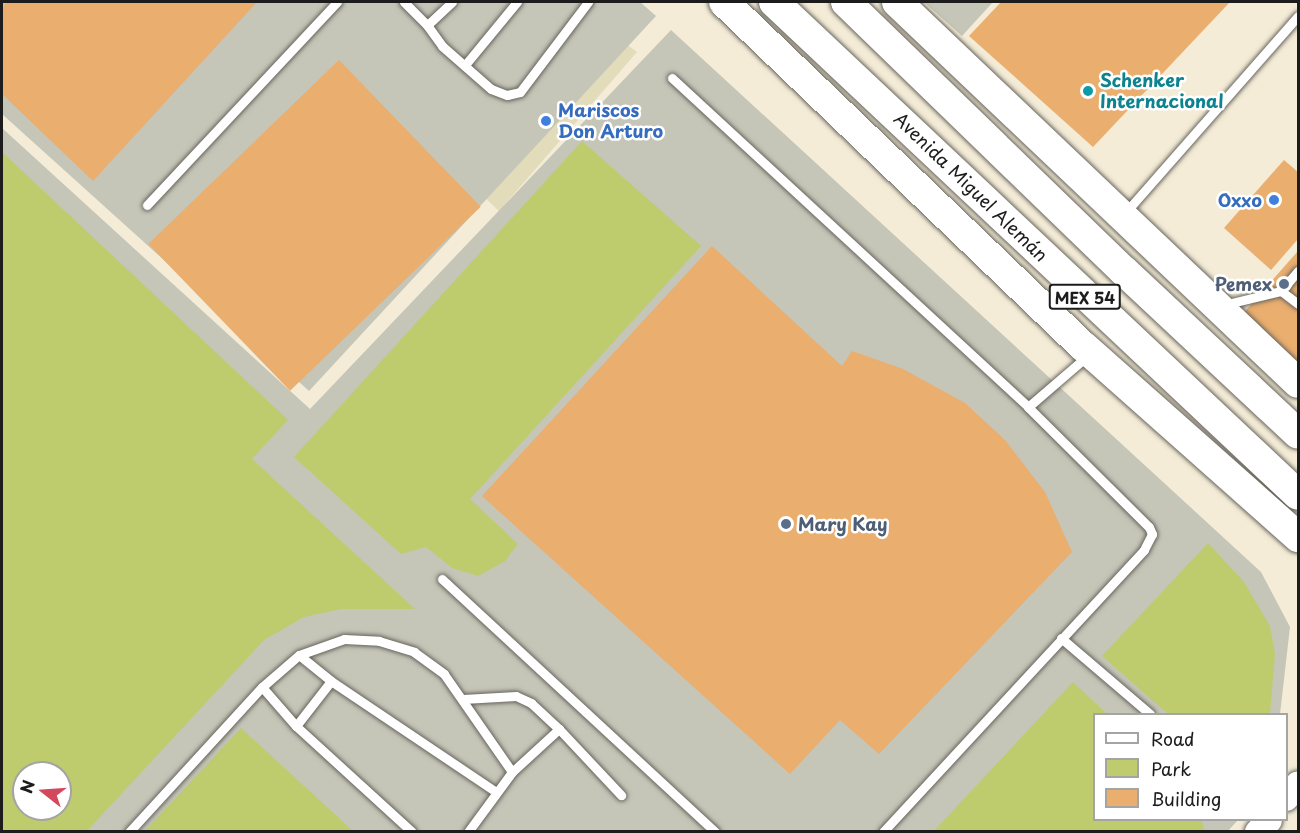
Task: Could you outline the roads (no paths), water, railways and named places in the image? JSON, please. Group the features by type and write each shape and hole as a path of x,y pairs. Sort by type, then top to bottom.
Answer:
{"highway":[{"path":"724,2 1091,352 1296,533"},
{"name":"Avenida Miguel Alemán","path":"774,2 875,95 1098,309 1299,495"},
{"name":"MEX 54","path":"846,2 1124,271 1299,434"},
{"path":"897,2 1121,217 1299,383"}],"main road":[{"path":"1288,797 1299,784"}],"lane":[{"path":"147,205 337,2"},
{"path":"404,2 427,25 442,46 491,89 507,95 520,92 588,2"},
{"path":"427,25 452,2"},
{"path":"465,65 517,2"},
{"path":"1121,217 1299,16"},
{"path":"672,78 1028,407 1149,527 1152,534 1144,550 1060,638 884,831"},
{"path":"1218,307 1281,291 1299,271"},
{"path":"1281,291 1299,304"},
{"path":"1028,407 1091,352"},
{"path":"442,579 715,831"},
{"path":"1060,638 1149,713"},
{"path":"129,831 262,687 299,656 344,639 379,641 414,652 444,674 512,772"},
{"path":"299,656 331,681 495,791"},
{"path":"296,726 331,681"},
{"path":"262,687 296,726 412,831"},
{"path":"463,699 516,696 531,703 559,729 621,795"},
{"path":"468,831 495,791 512,772 559,729"}],"place":[{"name":"Schenker Internacional","path":"1088,91"},
{"name":"Mariscos Don Arturo","path":"546,121"},
{"name":"Oxxo","path":"1274,200"},
{"name":"Pemex","path":"1284,284"},
{"name":"Mary Kay","path":"786,524"}]}
